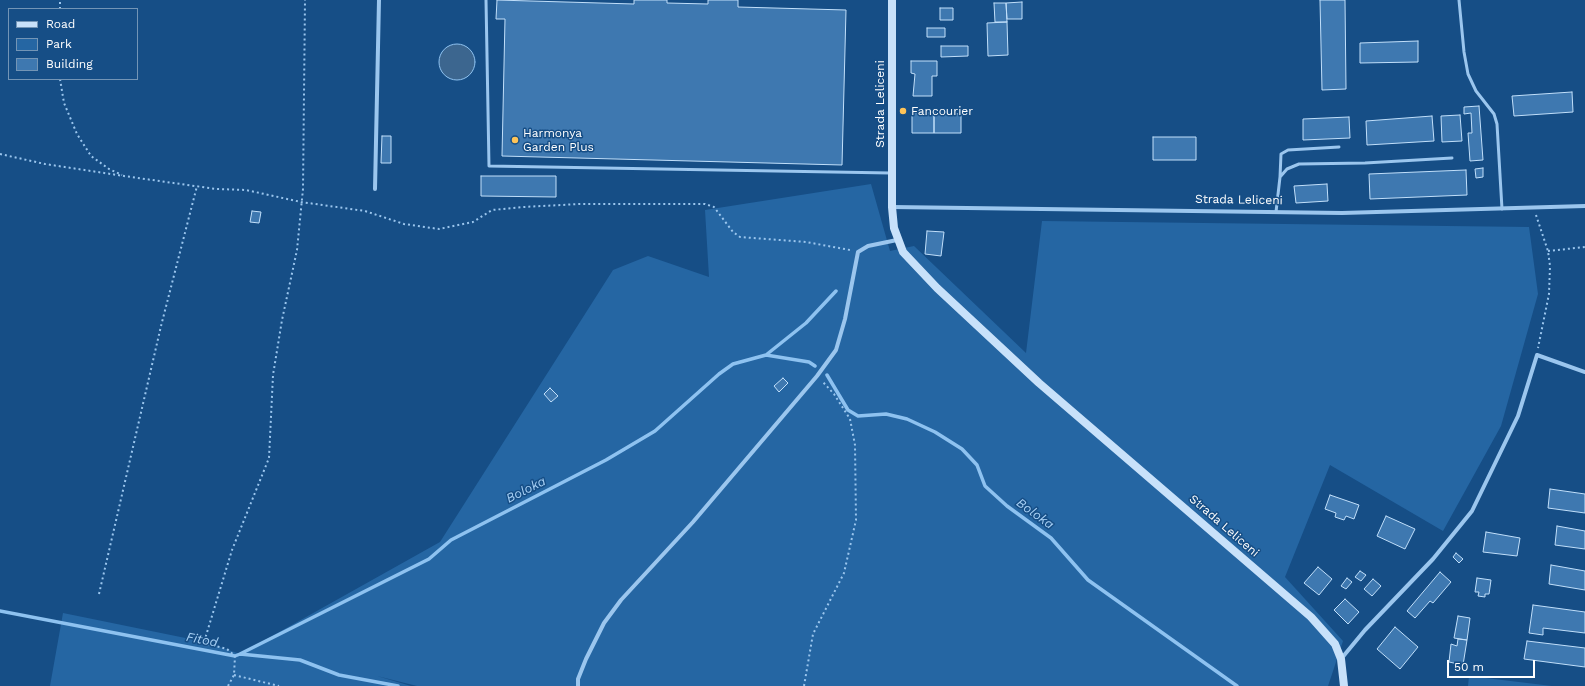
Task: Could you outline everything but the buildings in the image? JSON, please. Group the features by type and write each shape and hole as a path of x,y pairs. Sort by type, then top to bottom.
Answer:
{"main road":[{"name":"Strada Leliceni","path":"892,0 892,207 897,240 903,252 937,288 1034,378 1311,617 1335,644 1341,659 1344,686"}],"street":[{"path":"375,189 379,0"},
{"name":"Strada Leliceni","path":"892,207 1342,213 1585,206"},
{"path":"578,686 578,680 586,659 604,623 621,600 693,522 817,376 836,350 840,340 858,252 868,246 897,240"},
{"path":"1341,659 1365,630 1433,560 1472,512 1518,416 1537,355 1567,364 1585,372"}],"lane":[{"path":"486,0 489,166 892,173"},
{"path":"1459,0 1464,52 1468,74 1476,91 1494,114 1497,124 1502,209"},
{"path":"1276,212 1281,154 1288,150 1340,147"},
{"path":"1280,177 1288,169 1299,164 1365,163 1452,158"}],"path":[{"path":"228,686 234,675 235,656 232,652 208,644 205,639 232,550 269,458 273,375 282,320 297,250 301,202 305,0"},
{"path":"60,80 64,103 77,134 91,156 109,169 124,176"},
{"path":"0,154 45,164 124,176 196,186 246,190 301,202 365,211 404,224 439,229 473,222 492,210 523,207 580,204 705,204 714,207 733,232 740,237 806,242 858,252"},
{"path":"99,594 161,326 196,186"},
{"path":"1532,208 1540,221 1548,251 1550,266 1549,294 1537,355"},
{"path":"1548,251 1585,247"},
{"path":"804,686 813,634 844,573 856,520 855,445 850,419 834,394 817,376"},
{"path":"234,675 279,686"}],"green space":[{"path":"871,184 890,251 914,246 1026,353 1042,221 1529,227 1538,294 1501,426 1443,531 1330,465 1285,577 1343,641 1328,686 417,686 377,676 411,686 50,686 63,613 205,642 240,654 440,542 613,270 648,256 709,277 705,210"},
{"path":"1469,676 1552,686 1468,686"}],"shaded area":[{"path":"457,44 467,47 472,52 475,62 472,72 467,77 457,80 447,77 442,72 439,62 442,52 447,47"}],"waterway":[{"path":"766,355 806,323 836,291"},
{"name":"Boloka","path":"240,654 429,559 451,540 606,460 655,431 719,374 733,364 766,355 809,362 815,366"},
{"name":"Boloka","path":"827,375 848,410 858,416 886,414 907,419 935,432 962,449 977,465 985,486 1007,506 1051,538 1088,580 1237,686"},
{"name":"Fitod","path":"0,611 235,656 240,654 300,660 339,675 398,686"}],"place":[{"name":"Fancourier","path":"903,111"},
{"name":"Harmonya Garden Plus","path":"515,140"}]}
